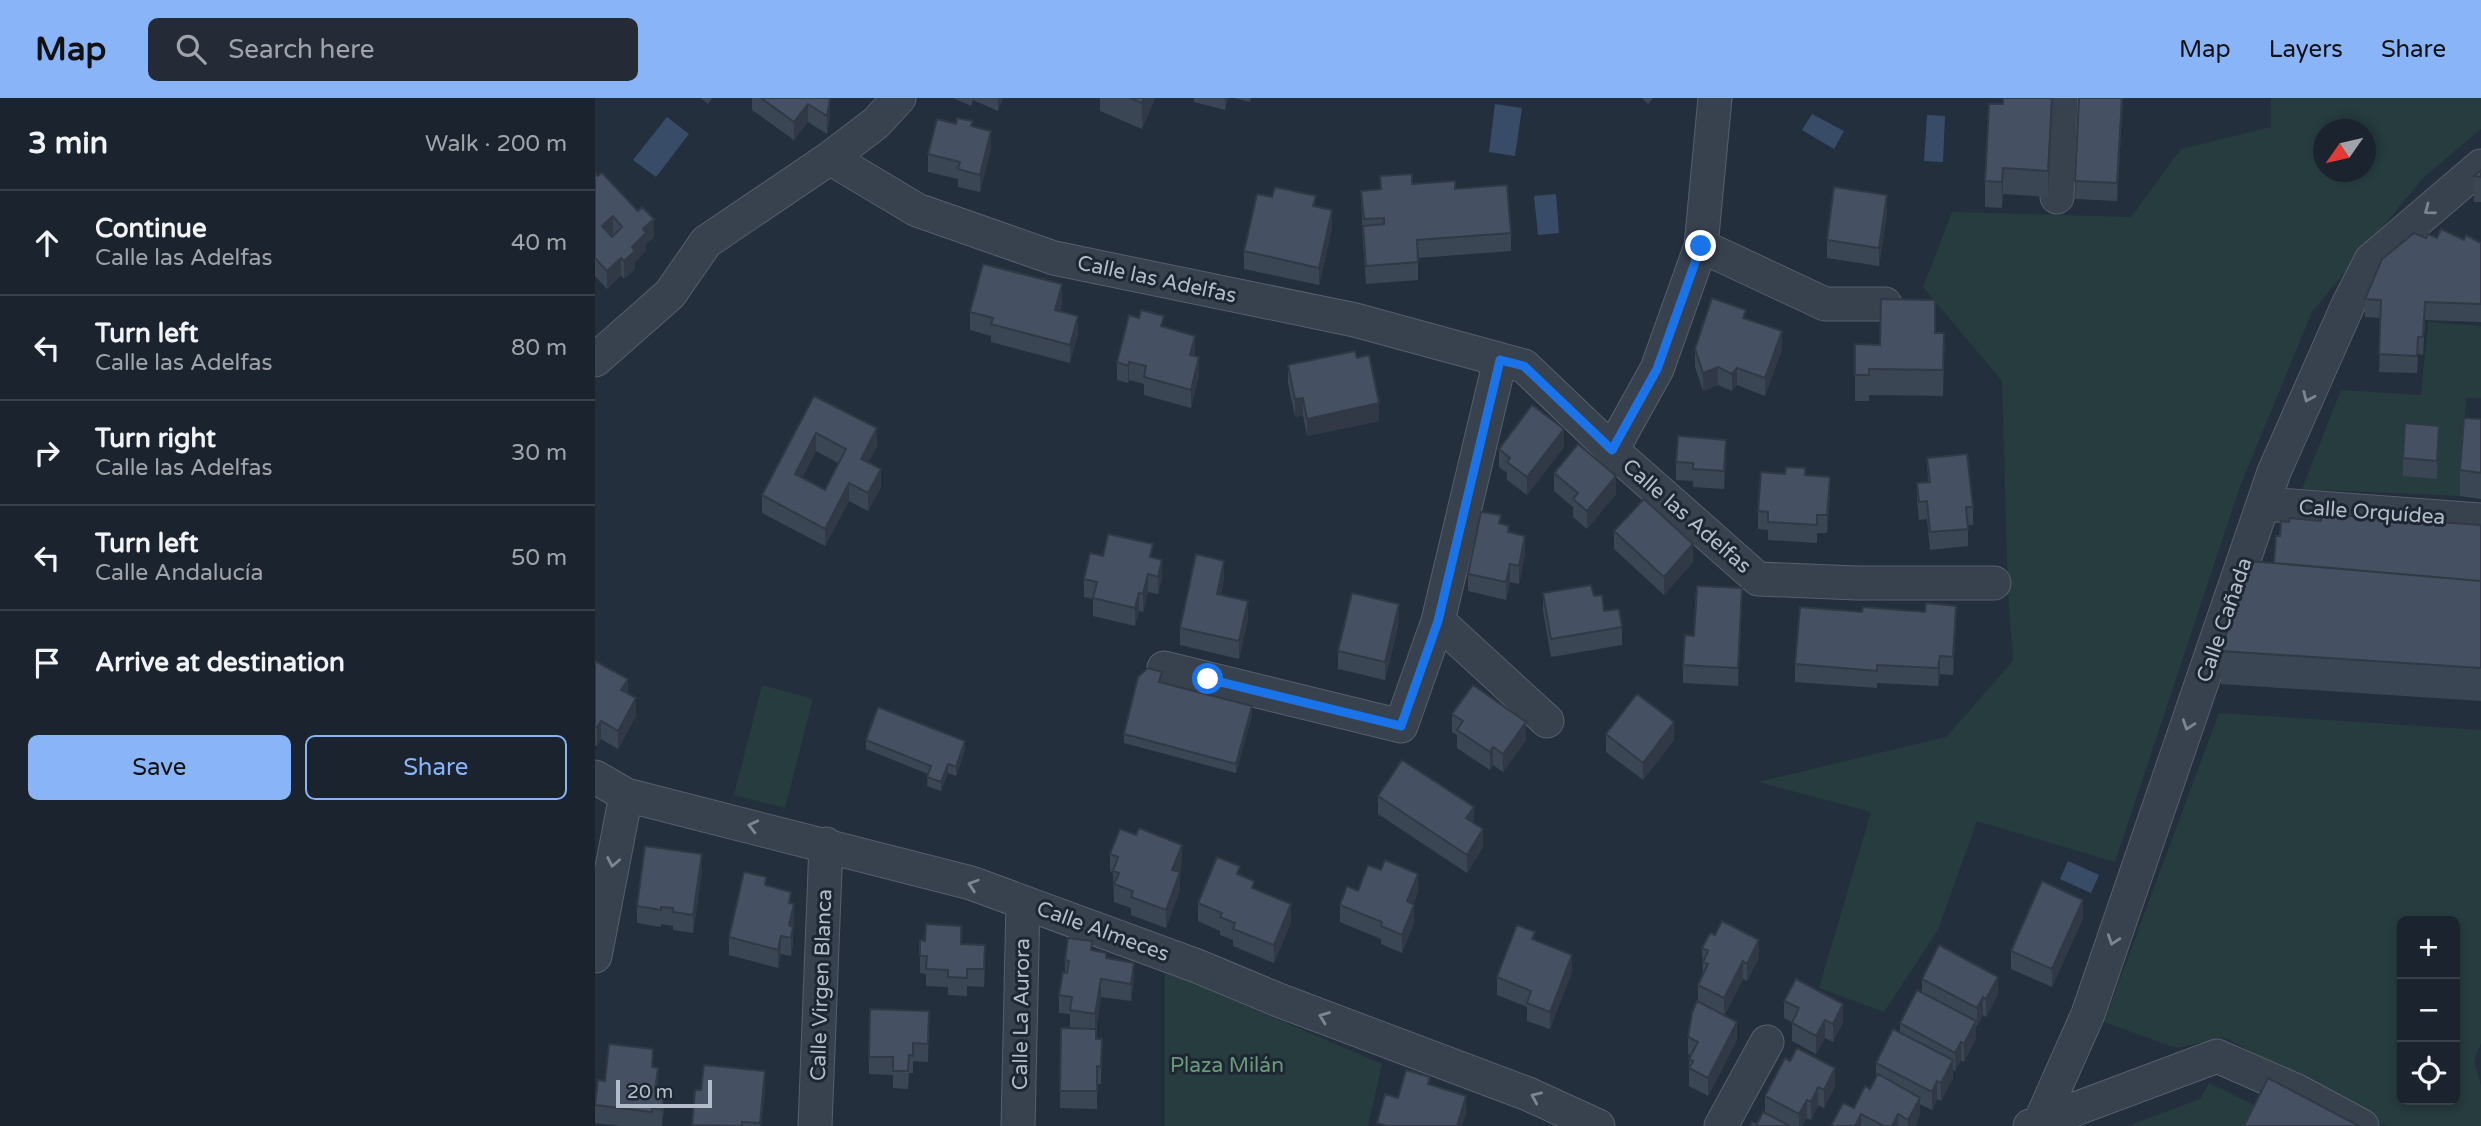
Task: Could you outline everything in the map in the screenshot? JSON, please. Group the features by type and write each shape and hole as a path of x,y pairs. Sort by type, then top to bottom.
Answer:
{"street":[{"path":"595,360 670,294 706,242 830,158 876,123 899,98"},
{"path":"1612,450 1657,369 1701,246 1715,98"},
{"path":"2057,197 2061,98"},
{"name":"Calle las Adelfas","path":"830,158 917,210 1054,258 1355,320 1524,366 1612,450 1758,579 1857,583 1994,583"},
{"name":"Calle Cañada","path":"2035,1124 2088,1014 2264,504 2290,436 2371,260 2481,166"},
{"path":"1701,246 1825,304 1885,304"},
{"path":"1164,668 1401,726 1438,621 1500,360"},
{"name":"Calle Orquídea","path":"2264,504 2481,520"},
{"path":"1438,621 1547,721"},
{"name":"Calle Almeces","path":"595,777 626,795 971,883 1197,966 1281,1001 1528,1094 1598,1126"},
{"path":"595,956 626,795"},
{"name":"Calle Virgen Blanca","path":"815,1126 826,845"},
{"name":"Calle La Aurora","path":"1018,1126 1023,902"},
{"path":"1721,1126 1767,1042"},
{"path":"2035,1124 2217,1056 2297,1091 2362,1126"}],"green space":[{"path":"2271,98 2481,98 2481,129 2423,178 2312,312 2239,489 2115,862 1977,821 1938,930 1884,1012 1819,988 1871,812 1758,782 1946,737 2013,661 2008,594 2002,381 1923,287 1952,212 2131,217 2181,149 2271,127"},
{"path":"2428,322 2481,326 2481,398 2466,398 2460,496 2302,489 2341,390 2421,395"},
{"path":"762,685 813,699 785,808 734,795"},
{"path":"2219,713 2481,730 2481,1043 2474,1061 2481,1086 2481,1126 2386,1126 2226,1038 2176,1048 2104,1022"},
{"name":"Plaza Milán","path":"1165,971 1382,1064 1368,1126 1165,1126"},
{"path":"2209,1083 2267,1111 2254,1126 2128,1126 2200,1099"}],"water":[{"path":"1495,104 1522,108 1515,156 1489,152"},
{"path":"1812,114 1844,131 1834,149 1802,130"},
{"path":"1927,115 1945,116 1943,162 1924,161"},
{"path":"667,117 689,134 656,177 633,160"},
{"path":"1556,194 1559,233 1538,235 1534,196"},
{"path":"2068,861 2099,875 2091,893 2060,879"}],"building":[{"path":"761,98 830,99 827,116 808,104 794,122"},
{"path":"1130,98 1144,98 1142,103"},
{"path":"2003,98 2052,98 2048,171 2003,168 2002,182 1985,181 1989,104 2003,104"},
{"path":"2079,98 2122,98 2117,183 2075,181"},
{"path":"957,118 973,121 971,126 991,131 980,175 958,169 960,162 928,154 937,119 956,124"},
{"path":"595,173 598,176 602,173 638,211 642,207 654,219 643,229 646,233 632,247 635,251 624,261 621,258 607,271 595,258","holes":["613,216 622,227 612,237 602,226"]},
{"path":"1412,174 1412,184 1455,181 1455,189 1507,185 1511,233 1417,240 1418,262 1366,266 1363,226 1384,224 1384,218 1364,219 1361,191 1381,189 1380,176"},
{"path":"1275,187 1316,196 1313,206 1332,210 1319,268 1244,251 1257,194 1272,197"},
{"path":"1834,187 1887,195 1879,248 1827,240"},
{"path":"2441,229 2464,240 2466,235 2481,243 2481,304 2425,302 2423,337 2418,337 2417,356 2379,354 2381,300 2365,299 2382,259 2414,233 2426,238 2428,234 2437,238"},
{"path":"983,264 1062,284 1055,310 1078,316 1070,345 991,324 993,318 970,312"},
{"path":"1712,298 1746,310 1743,318 1782,331 1765,378 1737,368 1732,374 1718,367 1703,373 1695,349"},
{"path":"1881,299 1935,300 1935,333 1944,333 1943,370 1869,369 1869,375 1855,375 1855,344 1880,345"},
{"path":"1141,310 1164,316 1161,326 1195,336 1190,355 1199,357 1191,390 1144,377 1146,366 1129,362 1128,366 1117,362 1129,315 1139,318"},
{"path":"1355,351 1357,358 1369,355 1379,403 1307,419 1303,398 1295,399 1288,365"},
{"path":"814,396 877,428 861,459 881,469 868,493 849,483 825,529 762,495","holes":["816,433 846,449 825,490 795,474"]},
{"path":"1532,405 1564,429 1527,477 1507,462 1510,458 1499,449"},
{"path":"2464,418 2481,419 2481,473 2460,470"},
{"path":"2405,423 2439,426 2437,461 2403,458"},
{"path":"1678,436 1726,440 1724,471 1693,469 1693,463 1676,462"},
{"path":"1578,444 1616,476 1587,511 1573,499 1578,493 1554,473"},
{"path":"1967,454 1973,507 1966,507 1968,529 1930,532 1927,501 1919,502 1917,483 1930,482 1927,458"},
{"path":"1786,467 1805,468 1805,475 1830,477 1827,515 1817,515 1817,525 1768,522 1768,512 1758,511 1761,472 1785,474"},
{"path":"1644,499 1693,544 1664,577 1614,531"},
{"path":"1481,512 1501,515 1499,523 1509,526 1508,532 1525,536 1519,566 1510,564 1506,582 1468,574"},
{"path":"2322,514 2481,525 2481,581 2274,563 2276,536 2280,536 2281,521 2289,522 2290,518 2321,521"},
{"path":"1108,534 1153,544 1150,557 1162,560 1158,577 1148,574 1143,594 1139,593 1135,608 1093,598 1097,582 1084,579 1090,553 1103,556"},
{"path":"1196,554 1224,561 1217,594 1248,601 1239,641 1180,628"},
{"path":"2249,561 2481,581 2481,668 2221,651"},
{"path":"1591,585 1594,596 1602,595 1604,611 1619,609 1622,627 1551,639 1543,593"},
{"path":"1697,586 1742,588 1738,668 1683,665 1685,635 1694,636"},
{"path":"1352,593 1399,604 1385,662 1338,651"},
{"path":"1926,603 1956,606 1953,657 1940,656 1938,668 1877,665 1877,671 1795,664 1800,607 1862,612 1863,607 1925,612"},
{"path":"595,661 628,679 621,690 636,698 618,731 601,721 597,728 595,727"},
{"path":"1148,668 1162,672 1159,682 1252,706 1236,764 1124,734 1138,677"},
{"path":"1473,685 1526,722 1503,754 1493,747 1490,752 1457,730 1463,721 1452,714"},
{"path":"1637,694 1674,722 1643,763 1606,734"},
{"path":"878,707 965,741 956,767 948,764 941,782 927,777 931,766 866,740"},
{"path":"1402,760 1474,807 1466,818 1483,829 1467,855 1378,796"},
{"path":"1139,828 1182,845 1172,870 1180,872 1166,910 1131,897 1133,891 1114,884 1119,873 1113,871 1118,857 1110,854 1120,829 1136,835"},
{"path":"645,846 702,854 693,915 673,912 673,908 661,907 661,910 637,906"},
{"path":"1217,857 1240,866 1237,874 1254,881 1252,888 1291,904 1274,945 1233,929 1235,923 1220,917 1222,913 1198,903"},
{"path":"1385,860 1418,874 1407,901 1414,905 1402,935 1381,926 1382,922 1340,905 1347,886 1358,891 1368,865 1381,870"},
{"path":"744,872 766,877 765,885 791,892 789,903 794,904 789,925 793,927 791,938 781,936 778,950 729,937"},
{"path":"2042,881 2083,900 2052,969 2011,951"},
{"path":"1722,921 1759,940 1747,964 1743,961 1724,998 1698,985 1708,964 1703,962 1708,951 1702,948 1710,933 1715,935"},
{"path":"926,924 961,926 961,944 985,945 984,969 967,969 967,978 948,977 948,970 926,969 927,956 920,956 920,940 925,941"},
{"path":"1517,925 1535,932 1532,939 1572,955 1550,1012 1527,1003 1531,991 1497,977"},
{"path":"1068,938 1092,941 1091,950 1106,953 1106,958 1134,963 1131,984 1101,979 1095,1014 1070,1010 1072,997 1059,995 1063,972 1067,973 1069,961 1065,960"},
{"path":"1939,945 1998,977 1986,999 1983,997 1977,1008 1922,979"},
{"path":"1796,979 1843,1004 1833,1024 1825,1020 1816,1036 1792,1023 1799,1008 1784,1001"},
{"path":"1917,990 1976,1021 1964,1044 1961,1042 1955,1053 1900,1023"},
{"path":"1697,1001 1737,1022 1708,1078 1689,1068 1693,1061 1689,1059 1698,1042 1688,1037"},
{"path":"870,1009 929,1011 928,1044 913,1043 913,1056 909,1055 908,1071 893,1071 893,1057 869,1057"},
{"path":"1061,1028 1096,1029 1096,1039 1102,1039 1101,1067 1097,1066 1097,1091 1060,1091"},
{"path":"1893,1029 1953,1060 1941,1083 1937,1081 1932,1092 1876,1063"},
{"path":"609,1044 653,1049 652,1067 658,1068 655,1090 664,1091 662,1110 652,1108 652,1112 595,1105 598,1080 605,1081"},
{"path":"1797,1048 1835,1068 1824,1090 1818,1087 1811,1102 1807,1100 1799,1114 1765,1096 1785,1058 1790,1061"},
{"path":"704,1065 765,1071 760,1123 742,1122 742,1126 692,1125 695,1090 701,1090"},
{"path":"1406,1070 1430,1077 1428,1084 1466,1096 1457,1126 1386,1126 1377,1123 1385,1094 1398,1098"},
{"path":"1878,1074 1920,1098 1908,1120 1898,1114 1892,1126 1884,1126 1861,1114 1855,1126 1831,1126 1843,1103 1854,1108 1865,1086 1870,1089"},
{"path":"2268,1078 2359,1126 2244,1126"},
{"path":"1763,1112 1790,1126 1750,1126 1752,1122 1757,1124"}],"route":[{"path":"1208,679 1401,726 1438,621 1500,360 1524,366 1612,450 1657,369 1701,246"}]}
